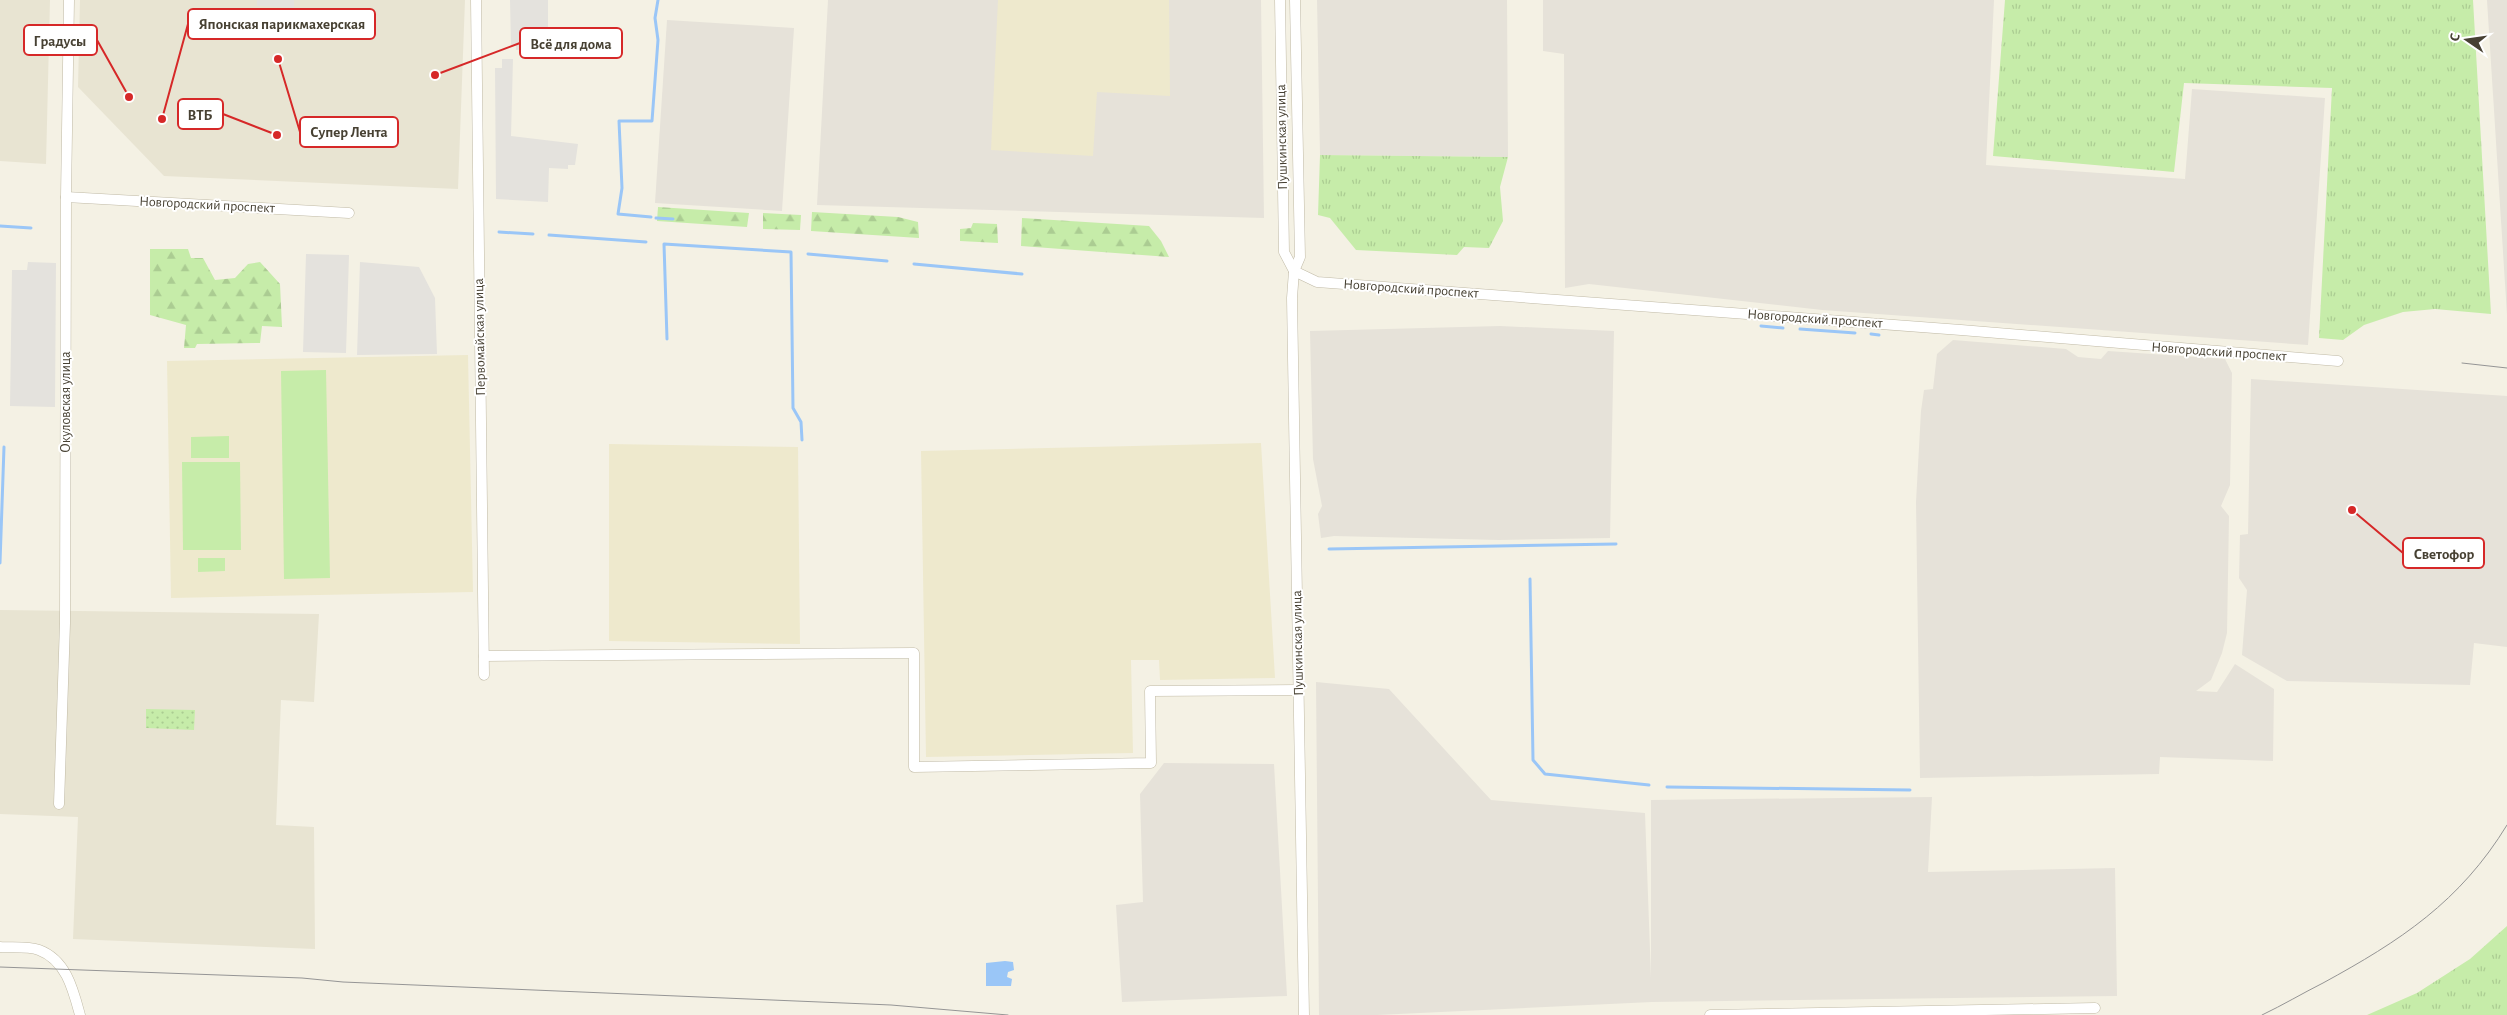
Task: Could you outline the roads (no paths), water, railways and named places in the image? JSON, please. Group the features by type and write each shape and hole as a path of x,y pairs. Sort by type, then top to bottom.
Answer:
{"street":[{"name":"Окуловская улица","path":"58,804 65,623 66,197 69,0"},
{"name":"Первомайская улица","path":"476,0 484,675"},
{"name":"Пушкинская улица","path":"1280,0 1284,252 1294,271"},
{"name":"Пушкинская улица","path":"1295,0 1300,256 1294,271 1292,298 1304,1015"},
{"name":"Новгородский проспект","path":"66,197 349,213"},
{"name":"Новгородский проспект","path":"1294,271 1317,282 1961,330 2338,361"},
{"path":"484,656 914,653 914,767 1151,763 1150,691 1298,690"},
{"path":"0,947 38,949 61,964 74,992 80,1015"},
{"path":"1710,1015 2095,1008"}],"water":[{"path":"1013,962 1014,970 1008,972 1007,977 1012,979 1011,986 986,986 986,963"}],"waterway":[{"path":"651,217 618,214 622,188 619,121 652,121 658,40 655,18 658,0"},
{"path":"656,218 673,219"},
{"path":"0,226 31,228"},
{"path":"499,232 533,234"},
{"path":"549,235 646,242"},
{"path":"667,339 664,244 791,252 793,408 801,422 802,440"},
{"path":"808,254 887,261"},
{"path":"914,264 1022,274"},
{"path":"1761,326 1783,328"},
{"path":"1800,329 1855,333"},
{"path":"1871,334 1879,335"},
{"path":"0,563 4,447"},
{"path":"1329,549 1616,544"},
{"path":"1530,579 1533,760 1545,774 1649,785"},
{"path":"1667,787 1910,790"}],"tram line":[{"path":"2462,363 2507,368"},
{"path":"2262,1015 2323,983 2403,935 2448,898 2469,876 2489,852 2507,825"},
{"path":"0,967 302,978 343,982 891,1005 1008,1015"}],"place":[{"name":"Супер Лента","path":"278,59"},
{"name":"Всё для дома","path":"435,75"},
{"name":"Градусы","path":"129,97"},
{"name":"Японская парикмахерская","path":"162,119"},
{"name":"ВТБ","path":"277,135"},
{"name":"Светофор","path":"2352,510"}]}
